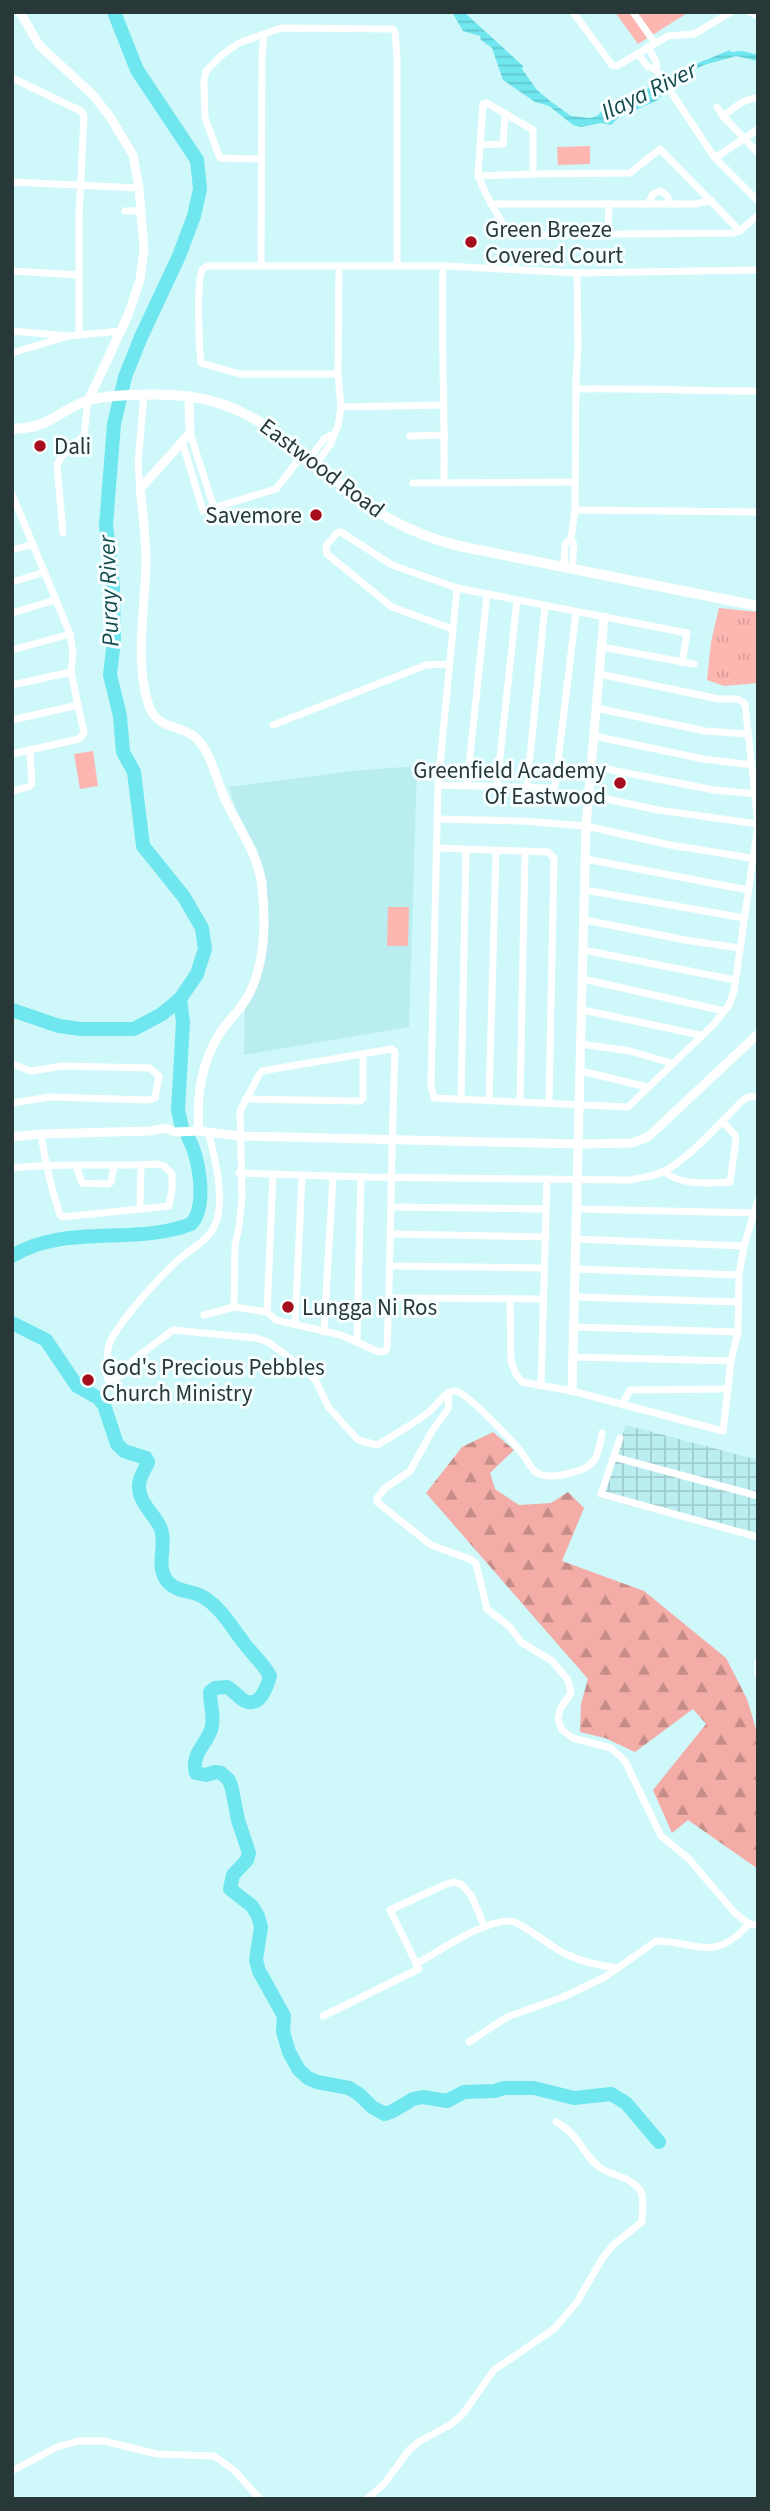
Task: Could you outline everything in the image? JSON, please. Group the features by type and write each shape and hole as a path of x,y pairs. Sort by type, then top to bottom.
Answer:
{"main road":[{"name":"Eastwood Road","path":"12,429 40,426 92,400 189,396 220,403 252,416 363,502 416,532 449,544 758,606"}],"street":[{"path":"20,12 39,45 93,95 110,117 133,155 142,211 145,250 140,280 92,400 84,435 62,456 57,465 63,533"},
{"path":"573,12 612,65 617,66 668,36 702,30 731,12"},
{"path":"633,12 652,45 657,72"},
{"path":"750,12 758,16"},
{"path":"261,159 220,158 205,118 204,81 206,71 222,55 239,43 281,27 393,29 396,32 398,124 397,266"},
{"path":"261,266 264,34"},
{"path":"638,54 647,66 657,72 715,158 758,201"},
{"path":"12,78 83,113 79,335"},
{"path":"723,116 740,103 750,98 758,98"},
{"path":"533,174 533,130 486,103 483,104 478,176 508,233 733,233 740,231 758,215"},
{"path":"717,107 758,153"},
{"path":"480,145 503,144 505,114"},
{"path":"715,158 758,129"},
{"path":"478,176 630,173 660,149 740,231"},
{"path":"12,182 139,188"},
{"path":"648,204 653,194 661,191 670,204"},
{"path":"491,204 696,204 711,200"},
{"path":"608,204 608,234"},
{"path":"125,211 142,211"},
{"path":"338,374 240,374 201,363 201,272 208,267 261,266 443,267 577,273 758,270"},
{"path":"182,441 203,511 276,489 309,459 330,445 338,426 341,407 338,374 339,266"},
{"path":"443,267 441,349 444,482"},
{"path":"12,271 78,275"},
{"path":"568,567 574,545 571,539 575,510 577,273"},
{"path":"12,331 69,336 120,331"},
{"path":"12,353 69,336"},
{"path":"576,389 758,391"},
{"path":"143,396 138,463 146,560 142,631 143,673 149,707 162,724 195,738 205,751 226,801 252,851 262,887 262,952 247,997 205,1061 197,1104 218,1186 217,1217 213,1229 198,1246 179,1260 132,1311 109,1345 107,1377 109,1381 122,1376 132,1361 173,1330 256,1338 277,1348 316,1381 330,1408 358,1440 377,1444 429,1413 449,1392 456,1391 466,1396 518,1448 538,1474 559,1475 585,1469 593,1463 602,1433"},
{"path":"189,396 190,433 214,508"},
{"path":"341,407 444,405"},
{"path":"140,489 190,433"},
{"path":"410,436 445,435"},
{"path":"413,482 574,482"},
{"path":"12,494 70,634 73,653 71,673 83,737 12,754"},
{"path":"575,510 758,512"},
{"path":"12,520 22,516"},
{"path":"452,629 392,607 327,554 326,546 337,533 345,533 392,565 457,588 687,633 682,663"},
{"path":"12,551 33,544"},
{"path":"12,582 45,572"},
{"path":"457,588 438,785 431,1092 434,1098 628,1107 724,1011 734,991 748,890 756,859 758,824 743,701 686,693 599,674"},
{"path":"467,785 487,594"},
{"path":"12,613 55,600"},
{"path":"497,785 517,600"},
{"path":"527,787 545,606"},
{"path":"438,785 551,788 557,782 576,612"},
{"path":"572,1391 575,1357 586,826 604,617"},
{"path":"12,650 70,634"},
{"path":"602,647 694,664"},
{"path":"272,725 426,665 449,664"},
{"path":"12,685 71,673"},
{"path":"12,720 78,705"},
{"path":"596,708 705,731 748,734"},
{"path":"594,736 703,759 752,765"},
{"path":"12,791 32,784 34,778 30,750"},
{"path":"591,766 756,794"},
{"path":"588,794 658,810 758,824"},
{"path":"438,819 586,826 670,845 756,859"},
{"path":"436,848 548,852 554,858 549,1102"},
{"path":"461,1100 466,849"},
{"path":"489,1101 496,851"},
{"path":"520,1102 525,852"},
{"path":"586,859 748,890"},
{"path":"585,890 744,918"},
{"path":"585,920 739,948"},
{"path":"583,950 736,980"},
{"path":"583,979 724,1011"},
{"path":"583,1010 700,1035"},
{"path":"12,1137 166,1128 174,1132 239,1136 632,1143 648,1137 758,1034"},
{"path":"581,1044 630,1051 671,1063"},
{"path":"204,1315 234,1307 267,1312 275,1320 341,1335 379,1352 385,1351 391,1234 395,1052 392,1049 262,1071 240,1111 239,1173 242,1199 235,1245 234,1307"},
{"path":"245,1099 360,1101 363,1098 363,1055"},
{"path":"12,1064 31,1070 63,1066 150,1068 159,1076 158,1092 155,1098 149,1100 50,1097 12,1103"},
{"path":"581,1070 647,1087"},
{"path":"239,1173 361,1177 647,1178 664,1172 748,1097 758,1096"},
{"path":"664,1172 675,1180 685,1182 730,1182 736,1140 735,1135 722,1121"},
{"path":"12,1168 46,1164 164,1166 172,1174 169,1206 63,1217 52,1193 46,1164 41,1134"},
{"path":"76,1165 82,1183 87,1185 111,1182 114,1165"},
{"path":"140,1209 141,1165"},
{"path":"267,1312 273,1174"},
{"path":"295,1325 302,1175"},
{"path":"324,1332 332,1176"},
{"path":"357,1342 361,1177"},
{"path":"541,1387 547,1179"},
{"path":"510,1300 511,1362 522,1382 572,1391 723,1431 731,1361 738,1332 739,1275 744,1246 758,1200"},
{"path":"391,1207 546,1209"},
{"path":"577,1209 755,1213"},
{"path":"391,1234 546,1237"},
{"path":"576,1239 744,1246"},
{"path":"389,1266 544,1268"},
{"path":"577,1269 739,1275"},
{"path":"575,1297 739,1302"},
{"path":"389,1298 544,1299"},
{"path":"575,1327 738,1332"},
{"path":"575,1357 731,1361"},
{"path":"622,1405 630,1390 727,1389"},
{"path":"449,1392 448,1409 432,1431 410,1471 385,1488 377,1502 431,1545 467,1557 476,1564 486,1609 510,1627 521,1642 552,1661 568,1680 571,1693 560,1709 558,1720 562,1730 573,1738 611,1748 625,1761 661,1836 688,1858 734,1912 753,1924 718,1947 706,1949 656,1941 619,1968 572,1993 507,2017 469,2042"},
{"path":"621,1438 601,1494 758,1537"},
{"path":"614,1457 758,1496"},
{"path":"593,1463 609,1469"},
{"path":"758,1661 758,1675"},
{"path":"323,2015 419,1969 390,1910 444,1885 461,1884 471,1895 485,1927"},
{"path":"416,1964 485,1927 513,1921 567,1955 600,1966 619,1968"},
{"path":"367,2499 384,2484 409,2450 463,2414 502,2362 542,2338 566,2317 613,2245 642,2222 643,2198 637,2187 616,2173 598,2166 574,2134 556,2122"},
{"path":"12,2471 57,2447 78,2441 104,2441 157,2454 214,2456 234,2470 260,2499"}],"shaded area":[{"path":"417,766 409,1027 244,1055 245,1004 266,951 267,881 257,849 237,812 229,787 352,771"},
{"path":"626,1425 758,1460 758,1539 600,1498"}],"green space":[{"path":"615,12 689,12 638,44"},
{"path":"590,146 590,164 558,165 557,147"},
{"path":"719,608 758,612 758,683 724,686 707,680 711,642"},
{"path":"93,751 98,786 80,789 74,754"},
{"path":"388,907 409,907 408,946 387,946"},
{"path":"493,1432 514,1450 490,1473 495,1489 519,1505 551,1503 568,1492 584,1508 562,1561 644,1591 726,1658 747,1699 758,1736 758,1869 688,1820 672,1833 653,1790 706,1724 693,1709 635,1752 605,1738 580,1732 581,1704 588,1679 426,1493 462,1447"}],"water":[{"name":"Ilaya River","path":"452,12 464,12 523,66 522,69 537,90 571,116 597,116 605,108 621,103 669,75 730,50 758,55 758,61 736,56 704,65 683,75 656,101 619,117 611,125 601,123 581,127 573,125 549,106 535,102 503,80 492,48 481,40 480,36 463,31"}],"waterway":[{"name":"Puray River","path":"12,1010 59,1026 81,1029 134,1029 162,1014 180,999 197,974 205,949 202,928 184,897 143,846 134,772 123,752 120,716 110,675 114,640 113,584 106,525 114,424 125,377 179,256 194,216 200,189 197,160 137,70 114,12"},
{"path":"180,999 183,1022 178,1110 182,1128"},
{"path":"12,1256 54,1240 147,1234 191,1224 199,1206 200,1181 196,1156 188,1137"},
{"path":"12,1323 46,1340 77,1386 98,1398 104,1405 117,1444 124,1451 146,1458 148,1462 140,1481 140,1493 161,1529 161,1562 167,1581 175,1588 200,1595 211,1602 270,1676 262,1695 255,1702 245,1701 227,1687 215,1688 210,1692 212,1726 195,1766 196,1773 221,1773 229,1780 249,1853 247,1860 233,1875 230,1889 252,1906 258,1916 261,1927 256,1960 259,1971 284,2016 283,2032 289,2052 299,2070 317,2082 349,2088 385,2114 413,2099 423,2097 447,2101 464,2092 504,2088 534,2088 574,2098 611,2094 626,2103 659,2142"}],"place":[{"name":"Green Breeze Covered Court","path":"471,242"},
{"name":"Dali","path":"40,446"},
{"name":"Savemore","path":"316,515"},
{"name":"Greenfield Academy Of Eastwood","path":"620,783"},
{"name":"Lungga Ni Ros","path":"288,1307"},
{"name":"God's Precious Pebbles Church Ministry","path":"88,1380"}]}
